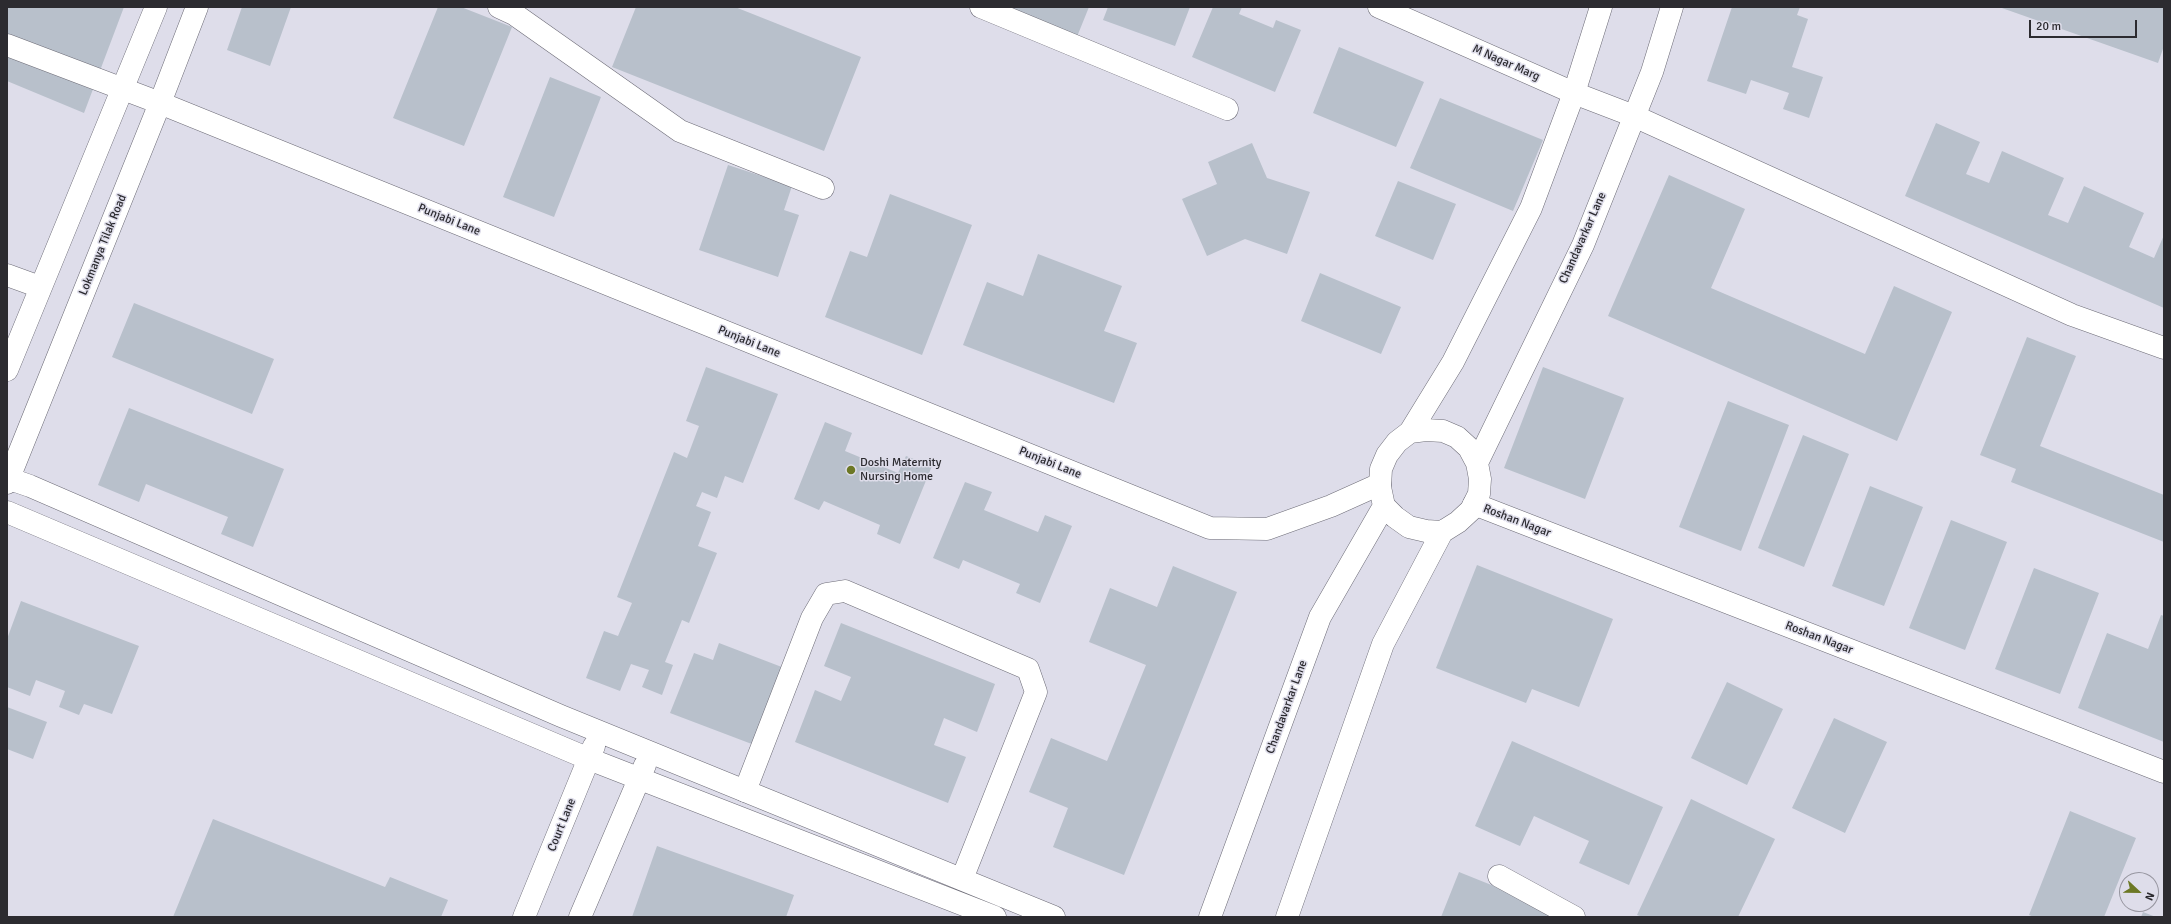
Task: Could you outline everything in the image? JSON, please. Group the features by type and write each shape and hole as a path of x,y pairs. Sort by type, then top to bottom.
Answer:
{"street":[{"path":"7,370 156,7"},
{"name":"Lokmanya Tilak Road","path":"8,480 160,103 197,7"},
{"path":"499,7 514,14 680,132 823,188"},
{"path":"980,7 1227,109"},
{"name":"M Nagar Marg","path":"1379,7 1574,93 1634,116 2072,315 2164,348"},
{"path":"1442,532 1426,531 1409,527 1395,517 1384,506 1380,484 1381,469 1387,455 1397,442 1410,432 1453,362 1531,208 1574,93 1601,7"},
{"name":"Chandavarkar Lane","path":"1477,463 1583,244 1652,72 1672,7"},
{"name":"Punjabi Lane","path":"7,45 160,103 1210,528 1267,529 1331,506 1380,484"},
{"path":"7,275 40,287"},
{"path":"1287,917 1383,644 1442,532 1458,522 1471,510 1479,494 1480,478 1477,463 1470,448 1457,437 1442,431 1426,430 1410,432"},
{"path":"8,480 37,490 599,732 1054,917"},
{"name":"Roshan Nagar","path":"1474,504 2164,772"},
{"name":"Chandavarkar Lane","path":"1210,917 1320,617 1384,506"},
{"path":"7,512 589,759 995,917"},
{"path":"745,791 812,618 826,594 845,591 1028,669 1036,692 962,880"},
{"name":"Court Lane","path":"524,917 599,732"},
{"path":"580,917 650,753"},
{"path":"1499,876 1574,917"}],"building":[{"path":"7,7 124,7 84,113 7,81"},
{"path":"242,7 291,7 270,66 227,50"},
{"path":"438,7 461,7 512,27 464,146 393,118"},
{"path":"636,7 735,7 861,57 824,151 612,67"},
{"path":"984,7 1089,7 1070,54"},
{"path":"1108,7 1190,7 1175,46 1103,20"},
{"path":"1213,7 1242,7 1239,14 1273,28 1276,20 1301,30 1275,92 1192,57"},
{"path":"1732,7 1800,7 1797,15 1808,19 1792,67 1823,77 1809,118 1783,109 1789,93 1751,80 1746,94 1707,81"},
{"path":"1999,7 2164,7 2164,46 2158,63"},
{"path":"1339,47 1424,82 1396,147 1313,113"},
{"path":"550,77 601,97 554,217 503,197"},
{"path":"1440,98 1543,140 1513,211 1410,168"},
{"path":"1936,123 1980,142 1966,174 1989,183 2002,151 2064,178 2048,215 2068,223 2084,186 2144,213 2129,247 2154,258 2164,235 2164,308 1905,196"},
{"path":"1252,143 1267,178 1310,192 1287,254 1245,239 1207,256 1182,199 1217,184 1208,162"},
{"path":"728,165 792,186 784,210 799,215 778,277 699,250"},
{"path":"1669,175 1745,209 1711,288 1865,354 1894,286 1952,312 1897,441 1608,316"},
{"path":"1398,181 1456,204 1433,260 1375,236"},
{"path":"890,194 972,225 922,355 825,317 850,251 867,257"},
{"path":"1038,254 1122,286 1104,331 1137,343 1114,403 963,345 987,282 1023,296"},
{"path":"1320,273 1401,307 1381,354 1301,321"},
{"path":"134,303 274,359 252,414 112,357"},
{"path":"2027,337 2076,356 2040,446 2164,495 2164,542 2011,482 2016,469 1980,455"},
{"path":"706,367 778,394 743,483 725,476 717,498 702,492 696,506 711,512 698,546 717,553 689,623 682,620 665,662 673,665 662,695 642,687 649,670 631,664 620,691 586,678 604,631 618,636 632,603 617,597 674,452 687,458 699,426 686,421"},
{"path":"1543,367 1624,398 1585,499 1504,468"},
{"path":"1728,401 1789,425 1741,551 1679,527"},
{"path":"129,408 284,469 253,547 221,534 228,517 146,484 139,502 98,485"},
{"path":"825,422 852,433 845,451 898,473 906,456 932,466 900,544 877,534 880,525 824,501 819,510 794,499"},
{"path":"1803,435 1849,454 1804,567 1758,548"},
{"path":"965,482 992,492 984,510 1038,532 1045,515 1072,526 1040,603 1016,593 1020,584 963,560 959,569 933,558"},
{"path":"1870,486 1923,507 1884,606 1832,586"},
{"path":"1951,520 2007,542 1965,650 1909,628"},
{"path":"1477,565 1613,619 1579,707 1532,689 1526,703 1436,668"},
{"path":"1173,566 1237,592 1124,875 1053,847 1068,808 1029,792 1051,738 1107,761 1146,665 1089,642 1110,588 1157,607"},
{"path":"2034,568 2099,593 2060,694 1995,669"},
{"path":"21,601 139,646 112,714 84,704 79,715 59,707 65,691 36,680 30,696 7,687 7,639"},
{"path":"2161,615 2164,616 2164,742 2078,708 2107,633 2148,649"},
{"path":"841,623 995,684 977,732 944,718 934,745 966,757 948,803 795,742 815,690 841,701 851,677 824,666"},
{"path":"719,643 787,669 757,746 670,713 694,653 713,660"},
{"path":"1727,682 1783,709 1747,785 1691,758"},
{"path":"7,707 47,722 33,759 7,749"},
{"path":"1834,718 1887,742 1845,833 1792,808"},
{"path":"1512,741 1663,807 1629,885 1579,863 1589,841 1534,816 1520,846 1475,826"},
{"path":"1691,799 1775,839 1738,917 1642,917 1637,915"},
{"path":"2070,811 2136,838 2122,872 2119,872 2119,880 2104,917 2034,917 2029,915"},
{"path":"213,819 385,887 390,877 448,900 441,917 173,917"},
{"path":"657,846 794,895 786,917 632,917"},
{"path":"1459,872 1556,911 1554,917 1441,917"},
{"path":"2143,912 2156,917 2141,917"}],"place":[{"name":"Doshi Maternity Nursing Home","path":"851,470"}]}
